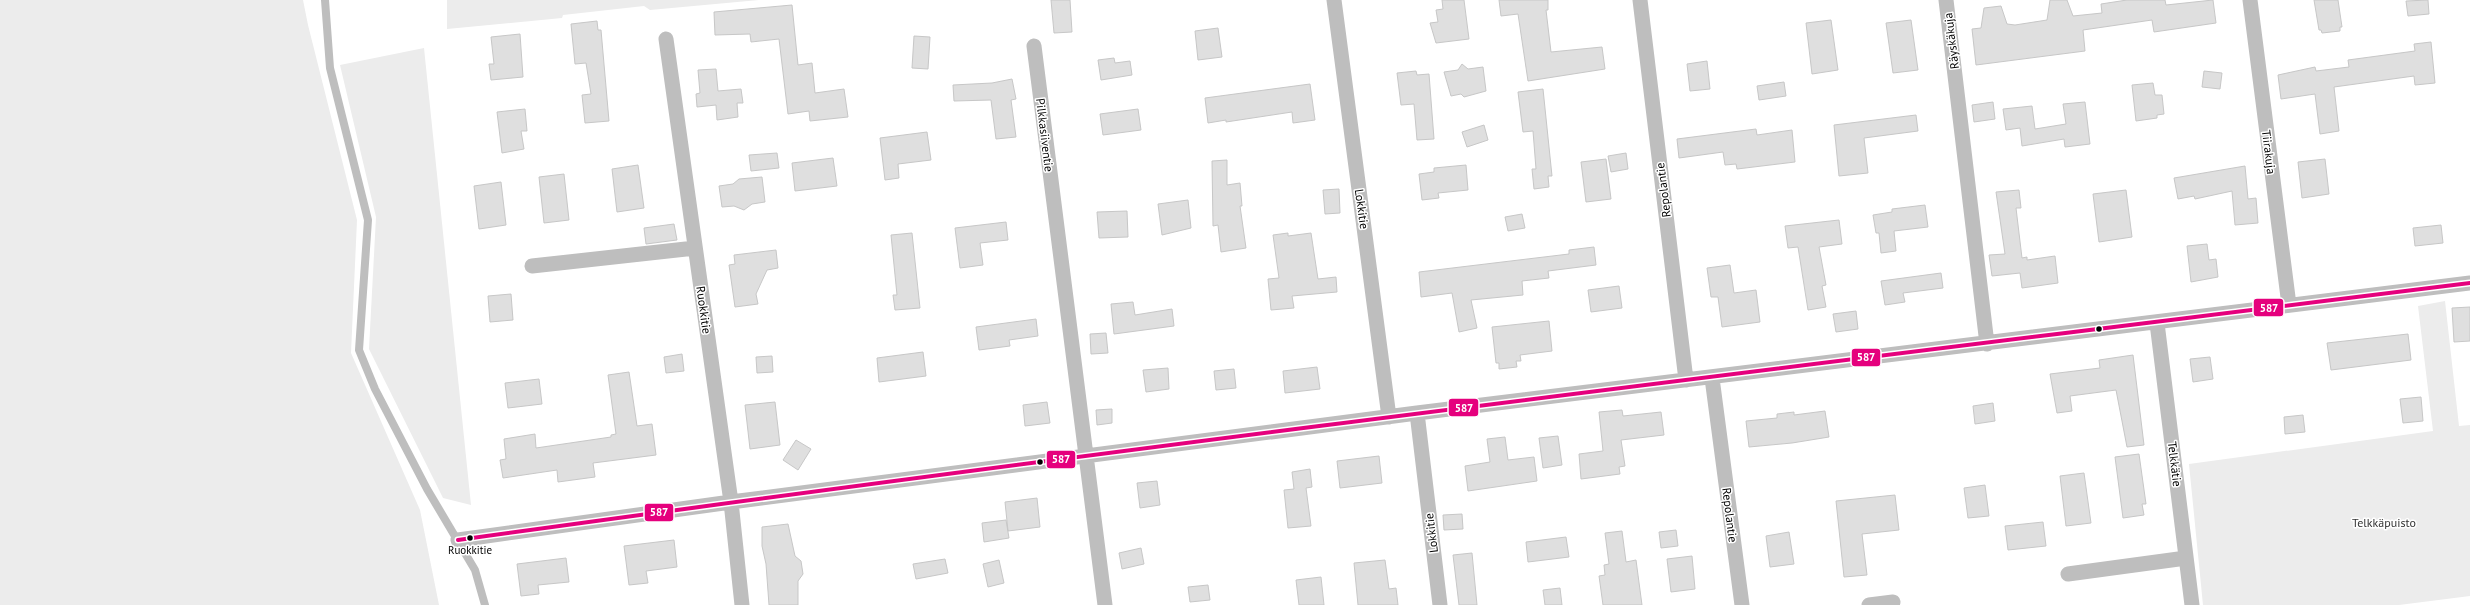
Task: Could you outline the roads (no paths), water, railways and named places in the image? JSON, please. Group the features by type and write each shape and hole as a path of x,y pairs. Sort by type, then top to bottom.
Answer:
{"street":[{"name":"Lokkitie","path":"1334,0 1389,417"},
{"name":"Repolantie","path":"1640,0 1686,380"},
{"name":"Räyskäkuja","path":"1946,0 1987,344"},
{"name":"Tiirakuja","path":"2250,0 2288,305"},
{"name":"Ruokkitie","path":"666,39 731,502 742,605"},
{"name":"Pilkkasiiventie","path":"1034,46 1070,339 1088,456 1105,605"},
{"path":"532,266 695,248"},
{"path":"458,540 731,502 1417,413 1712,378 2470,283"},
{"name":"Telkkätie","path":"2157,323 2192,605"},
{"name":"Repolantie","path":"1712,378 1742,605"},
{"name":"Lokkitie","path":"1417,413 1440,605"},
{"path":"2068,574 2186,558"},
{"path":"1869,605 1893,602"}],"lane":[{"path":"325,0 330,68 368,220 359,350 375,389 427,490 475,570 485,605"}],"place":[{"name":"Ruokkitie","path":"470,538"}],"park label":[{"name":"Telkkäpuisto","path":"2384,522"}]}
